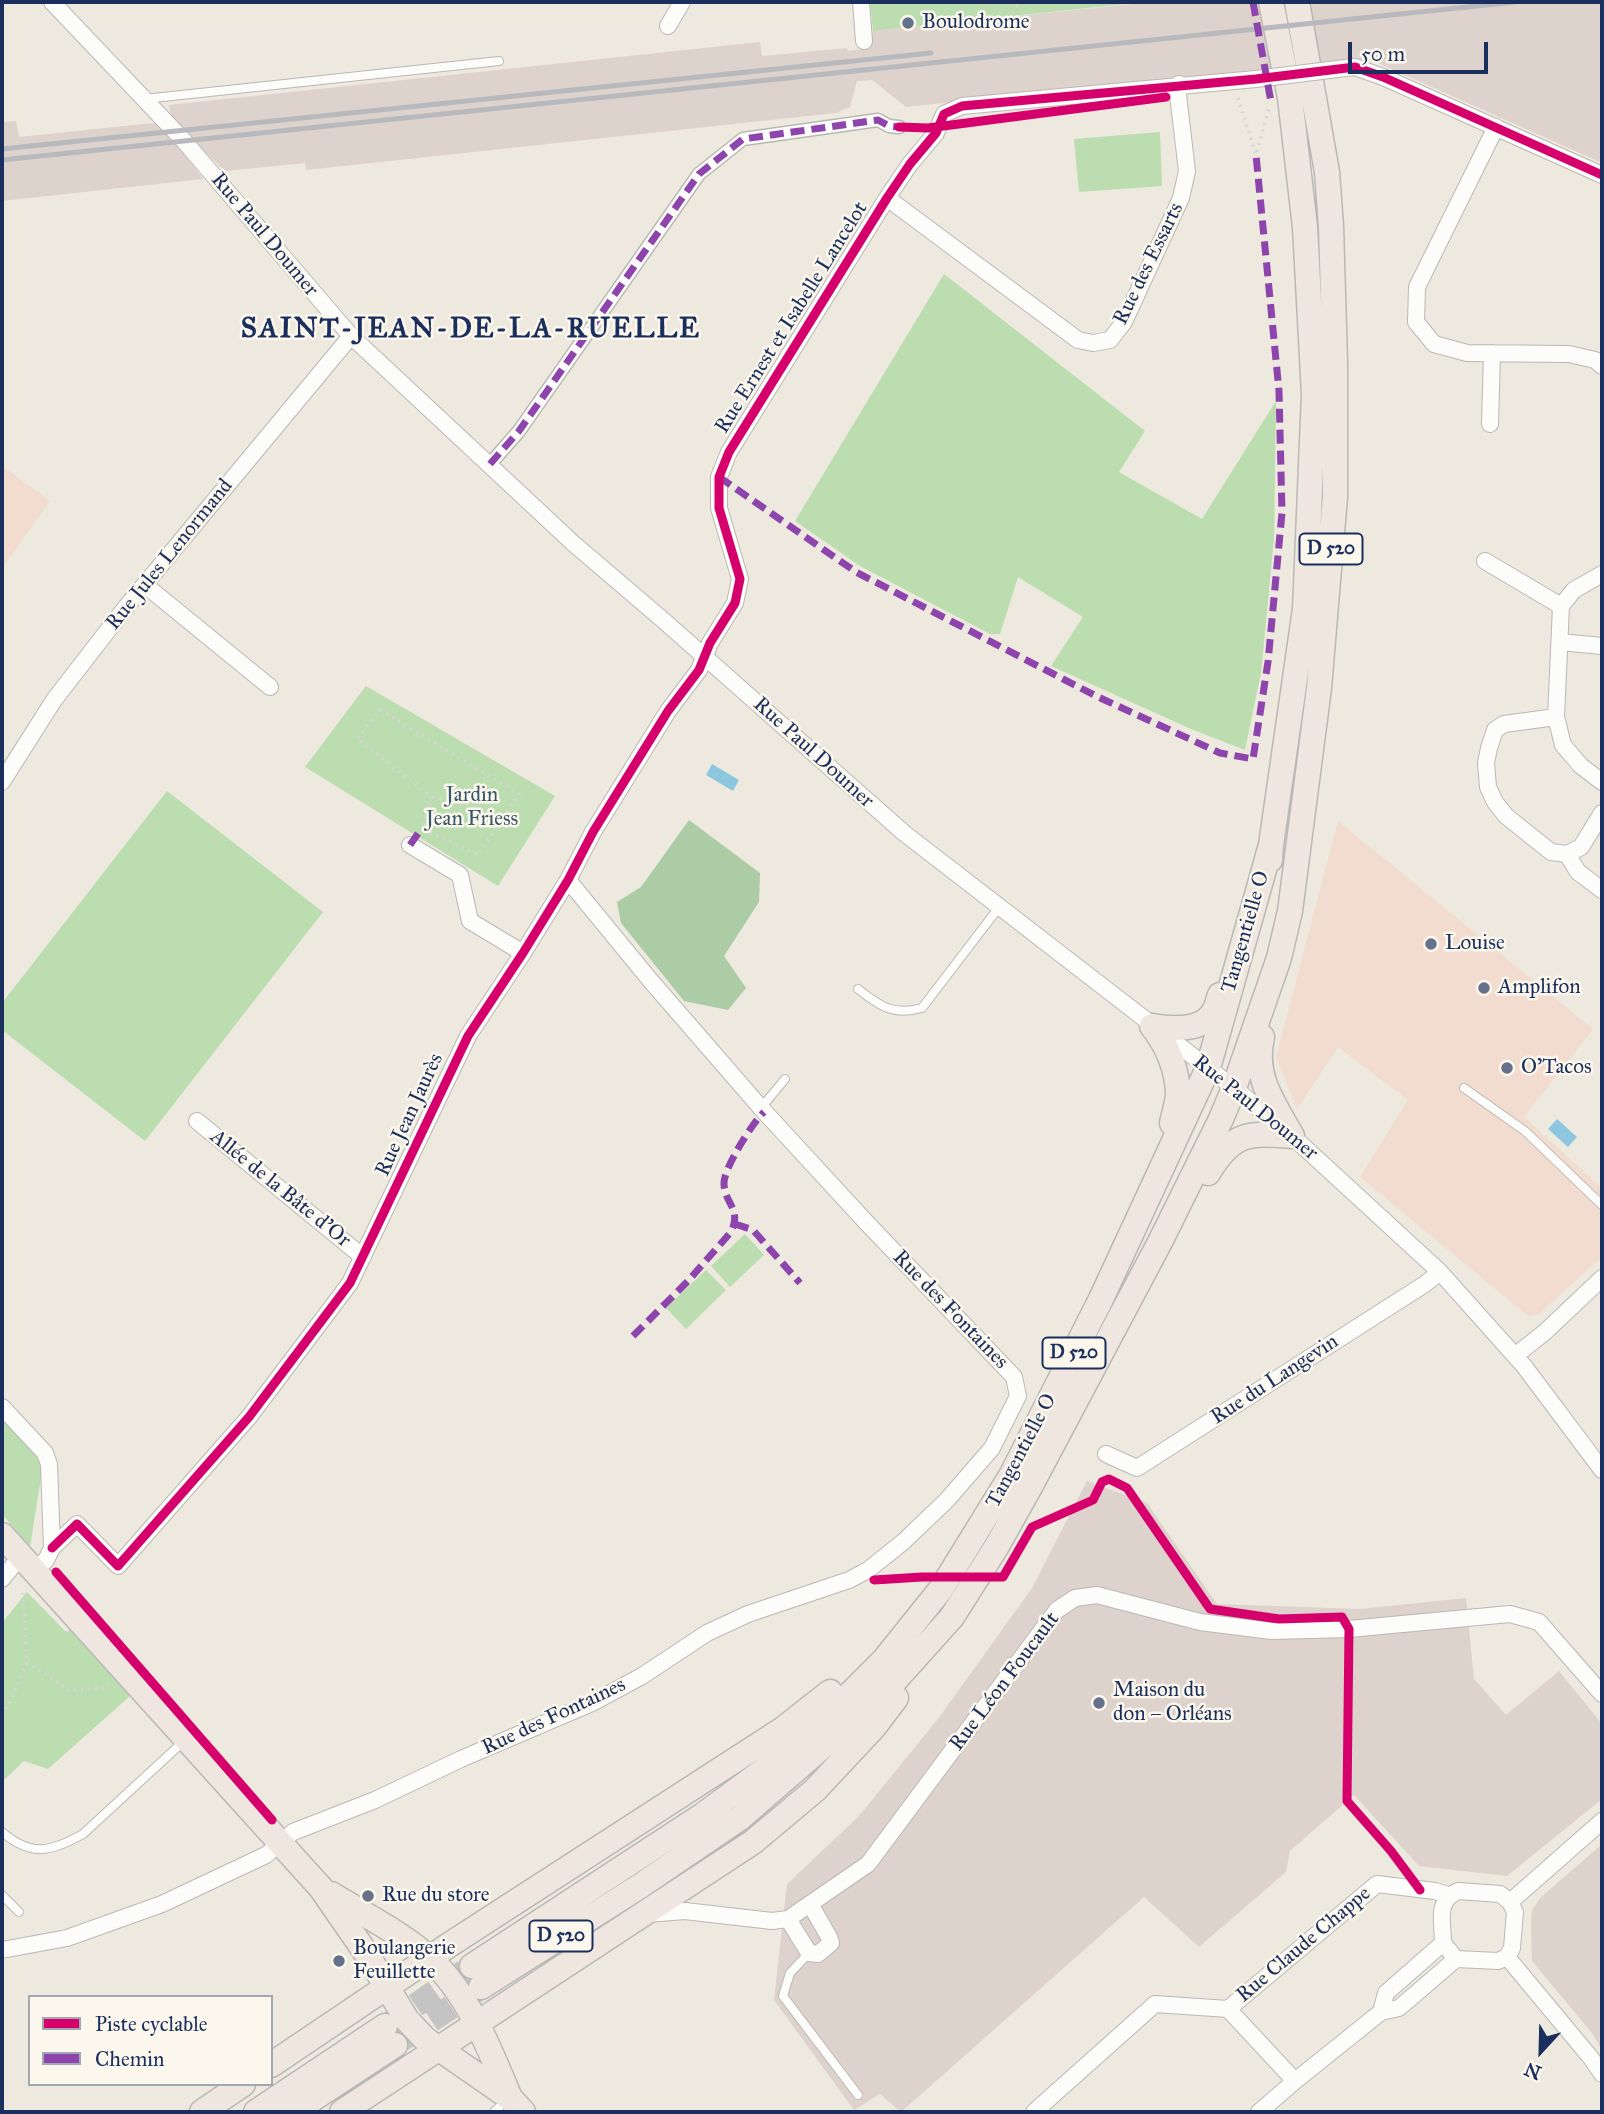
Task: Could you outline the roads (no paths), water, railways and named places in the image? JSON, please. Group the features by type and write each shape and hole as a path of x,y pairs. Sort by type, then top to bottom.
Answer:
{"main road":[{"name":"D 520","path":"1234,1088 1226,1075 1224,1064 1269,892 1271,845 1306,610 1314,394 1304,214 1290,98 1271,2"},
{"name":"D 520","path":"1292,1136 1266,1087 1258,1055 1290,911 1319,688 1335,497 1335,362 1327,172 1297,2"},
{"path":"1152,1026 1175,1030 1191,1027 1213,1014 1271,845"},
{"name":"Tangentielle O","path":"1234,1088 1160,1242 1030,1486 997,1546 952,1616 881,1696 740,1818 640,1886 476,1976 775,1762 884,1660 941,1589 1012,1474 1101,1300 1208,1068 1271,845"},
{"name":"D 520","path":"1234,1088 1279,958"},
{"path":"1152,1026 1165,1042 1176,1077 1178,1097 1161,1167"},
{"name":"D 520","path":"1160,1242 1167,1211 1213,1104 1216,1084 1208,1068"},
{"name":"D 520","path":"1121,1313 1139,1290 1227,1146 1243,1137 1261,1133 1292,1136"},
{"path":"2,1535 321,1888 368,1956 407,2020 509,2108"},
{"path":"342,2112 753,1842 815,1790 874,1727 911,1678 952,1616"},
{"path":"273,2064 430,1958 783,1729 914,1623"},
{"path":"321,1888 430,1958 457,1991 492,2054 509,2108"},
{"path":"256,2112 390,2036 293,2112"},
{"path":"202,2112 240,2086"}],"street":[{"name":"Rue Paul Doumer","path":"52,2 200,158 351,336 573,544 904,833 1234,1088 1292,1136 1440,1272 1516,1355 1602,1471"},
{"path":"668,26 682,2"},
{"path":"861,2 864,41"},
{"name":"Rue Ernest et Isabelle Lancelot","path":"704,657 735,603 740,579 719,508 719,477 729,453 887,198 910,164 936,133 944,114 962,106 1179,84 1252,84 1355,67 1602,175"},
{"name":"Rue des Essarts","path":"887,198 1078,340 1094,343 1110,340 1124,322 1181,198 1187,171 1179,84"},
{"path":"490,464 519,430 699,174 743,139 878,120 889,126 899,127"},
{"path":"1496,127 1417,287 1416,322 1434,344 1467,353 1569,354 1595,360 1602,366"},
{"name":"Rue Jules Lenormand","path":"2,782 54,700 145,585 351,336"},
{"path":"1490,424 1492,354"},
{"path":"1485,561 1561,606"},
{"path":"1602,575 1574,590 1561,606 1556,717 1563,745 1581,766 1602,782"},
{"path":"145,585 270,687"},
{"path":"1560,642 1602,646"},
{"name":"Rue Jean Jaurès","path":"52,1548 77,1524 118,1566 249,1417 350,1283 468,1036 523,953 568,880 593,832 668,711 699,670 704,657"},
{"path":"1556,717 1504,724 1495,730 1486,763 1488,787 1495,802 1506,816 1551,852 1567,854 1581,847 1602,813"},
{"path":"410,845 460,875 470,921 523,953"},
{"path":"1567,854 1578,872 1602,890"},
{"name":"Rue des Fontaines","path":"2,1950 67,1938 162,1904 266,1855 293,1832 375,1800 461,1759 592,1703 642,1676 707,1633 748,1614 849,1580 868,1570 903,1542 947,1500 992,1448 1018,1396 1014,1377 761,1108 568,880"},
{"name":"Allée de la Bâte d'Or","path":"197,1122 363,1257"},
{"name":"Rue du Langevin","path":"1106,1454 1137,1468 1414,1292 1440,1272"},
{"path":"1516,1355 1545,1332 1602,1278"},
{"path":"2,1407 45,1453 49,1464 52,1548 46,1560 28,1564 2,1578"},
{"name":"Rue Léon Foucault","path":"788,1919 868,1864 1057,1610 1075,1598 1097,1595 1200,1622 1272,1631 1349,1629 1510,1614 1539,1622 1602,1694"},
{"path":"1510,1902 1602,1821"},
{"name":"Rue Claude Chappe","path":"1034,2112 1155,2004 1228,2009 1377,1884 1448,1895"},
{"path":"1259,2112 1381,2012 1399,2008 1456,1959 1498,1961 1507,1956 1513,1948 1514,1912 1510,1902 1500,1894 1492,1892 1458,1891 1448,1895 1442,1906 1443,1943 1456,1959"},
{"path":"641,1915 685,1911 772,1921 788,1919 809,1954 818,1954 831,1943 810,1904"},
{"path":"1381,2012 1385,1993 1443,1943"},
{"path":"1507,1956 1602,2074"},
{"path":"1228,2009 1295,2081"}],"lane":[{"path":"144,99 499,61"},
{"path":"858,989 884,1008 907,1012 922,1008 1000,906"},
{"path":"761,1108 785,1079"},
{"path":"1464,1088 1525,1131 1602,1205"},
{"path":"2,1832 17,1844 34,1850 69,1842 83,1834 186,1739"},
{"path":"2,1895 19,1912"},
{"path":"809,1954 790,1973 783,1996 858,2095"}],"water":[{"path":"712,764 739,780 733,791 706,775"},
{"path":"1557,1119 1577,1137 1568,1147 1548,1129"}],"tunnel":[{"path":"386,2026 472,1966"},
{"path":"401,2040 479,1989"}],"railway":[{"path":"2,160 1515,2"},
{"path":"2,149 931,53"}],"place":[{"name":"Boulodrome","path":"908,23"},
{"name":"Louise","path":"1431,944"},
{"name":"Amplifon","path":"1484,988"},
{"name":"O'Tacos","path":"1507,1068"},
{"name":"Maison du don – Orléans","path":"1099,1703"},
{"name":"Rue du store","path":"368,1896"},
{"name":"Boulangerie Feuillette","path":"339,1961"}],"district":[{"name":"SAINT-JEAN-DE-LA-RUELLE","path":"471,330"}],"park label":[{"name":"Jardin Jean Friess","path":"472,808"}]}
